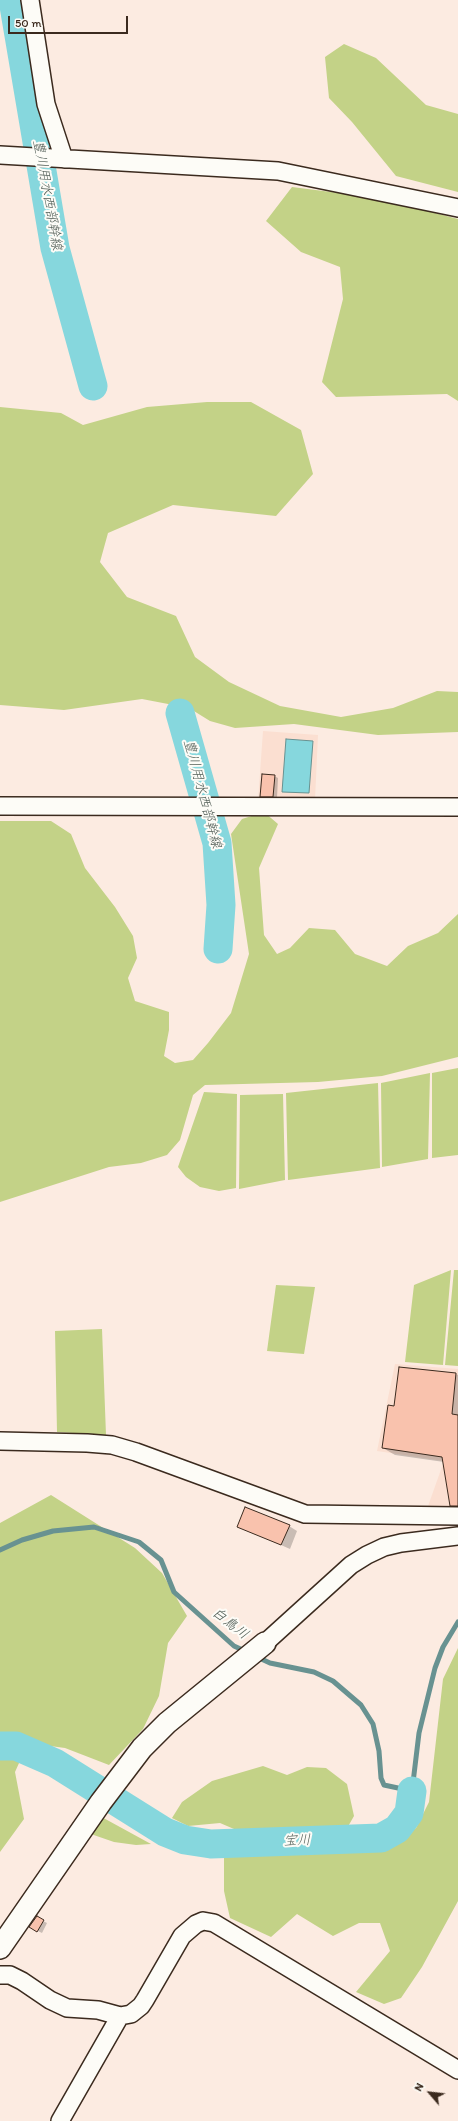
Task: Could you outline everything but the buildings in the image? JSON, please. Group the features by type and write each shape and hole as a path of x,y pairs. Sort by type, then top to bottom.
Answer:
{"street":[{"path":"30,0 46,104 59,159"},
{"path":"0,155 278,171 458,208"},
{"path":"0,806 458,807"},
{"path":"0,1441 112,1445 136,1452 305,1514 458,1516"},
{"path":"0,1948 114,1784 142,1748 167,1723 248,1658 351,1565 384,1547 401,1543 458,1536"},
{"path":"0,1975 10,1975 22,1980 50,2000 67,2008 98,2010 120,2016 130,2014 141,2006 182,1936 196,1924 204,1921 214,1923 458,2070"},
{"path":"60,2121 120,2016"}],"shaded area":[{"path":"263,731 318,735 315,800 258,801"},
{"path":"395,1364 458,1369 458,1507 427,1509 444,1461 377,1451"}],"green space":[{"path":"344,44 376,58 426,105 458,114 458,192 396,176 352,122 329,98 325,57"},
{"path":"292,187 378,198 458,219 458,401 447,394 336,397 322,382 343,299 340,267 301,252 266,221"},
{"path":"207,402 251,402 301,430 313,474 276,516 173,505 108,533 100,562 127,597 176,616 195,657 229,682 280,706 341,717 393,708 437,691 458,692 458,732 378,735 294,724 235,728 210,721 189,708 142,699 64,710 0,705 0,407 61,413 83,425 147,407"},
{"path":"264,812 278,824 259,868 264,935 277,954 290,948 309,928 335,930 355,954 387,966 408,946 438,933 458,914 458,1057 382,1076 318,1082 205,1085 193,1095 180,1140 167,1155 141,1163 109,1167 0,1202 0,821 51,821 71,834 85,868 115,907 133,936 137,958 128,978 135,1001 169,1012 169,1030 164,1056 175,1063 193,1060 231,1013 249,954 231,834 242,819"},
{"path":"458,1068 458,1155 432,1158 432,1073"},
{"path":"430,1073 428,1159 382,1167 381,1083"},
{"path":"378,1083 380,1168 288,1180 286,1093"},
{"path":"204,1092 237,1094 236,1188 219,1191 200,1187 186,1177 178,1167"},
{"path":"283,1094 285,1180 239,1189 240,1095"},
{"path":"451,1270 443,1365 405,1362 414,1285"},
{"path":"454,1270 458,1270 458,1366 445,1365"},
{"path":"276,1285 315,1287 304,1354 267,1351"},
{"path":"102,1329 106,1435 57,1432 55,1331"},
{"path":"51,1495 135,1548 162,1573 187,1616 168,1643 159,1696 143,1729 109,1765 65,1748 28,1743 15,1772 24,1819 0,1852 0,1523"},
{"path":"458,1648 458,1901 422,1967 401,1998 384,2004 356,1992 390,1951 380,1923 359,1923 333,1936 297,1914 271,1937 230,1918 224,1891 224,1857 234,1829 220,1823 188,1826 172,1818 182,1802 212,1781 263,1766 287,1775 307,1767 326,1768 347,1784 354,1816 346,1830 353,1850 383,1848 416,1828 429,1802 443,1679"},
{"path":"98,1815 151,1844 136,1845 114,1842 85,1832"}],"water":[{"path":"286,739 313,741 309,793 282,792"}],"waterway":[{"name":"豊川用水西部幹線","path":"13,0 55,248 93,386"},
{"name":"豊川用水西部幹線","path":"180,713 217,843 221,905 218,949"},
{"name":"白鳥川","path":"0,1550 22,1540 53,1531 94,1527 139,1542 161,1560 174,1592 234,1646 247,1652"},
{"name":"白鳥川","path":"257,1657 270,1663 314,1672 333,1681 361,1705 373,1724 379,1751 381,1778 384,1785 412,1791 419,1733 435,1668 443,1647 458,1622"},
{"name":"宝川","path":"0,1746 16,1746 55,1763 165,1832 185,1840 211,1844 381,1838 397,1829 409,1813 412,1791"}]}
